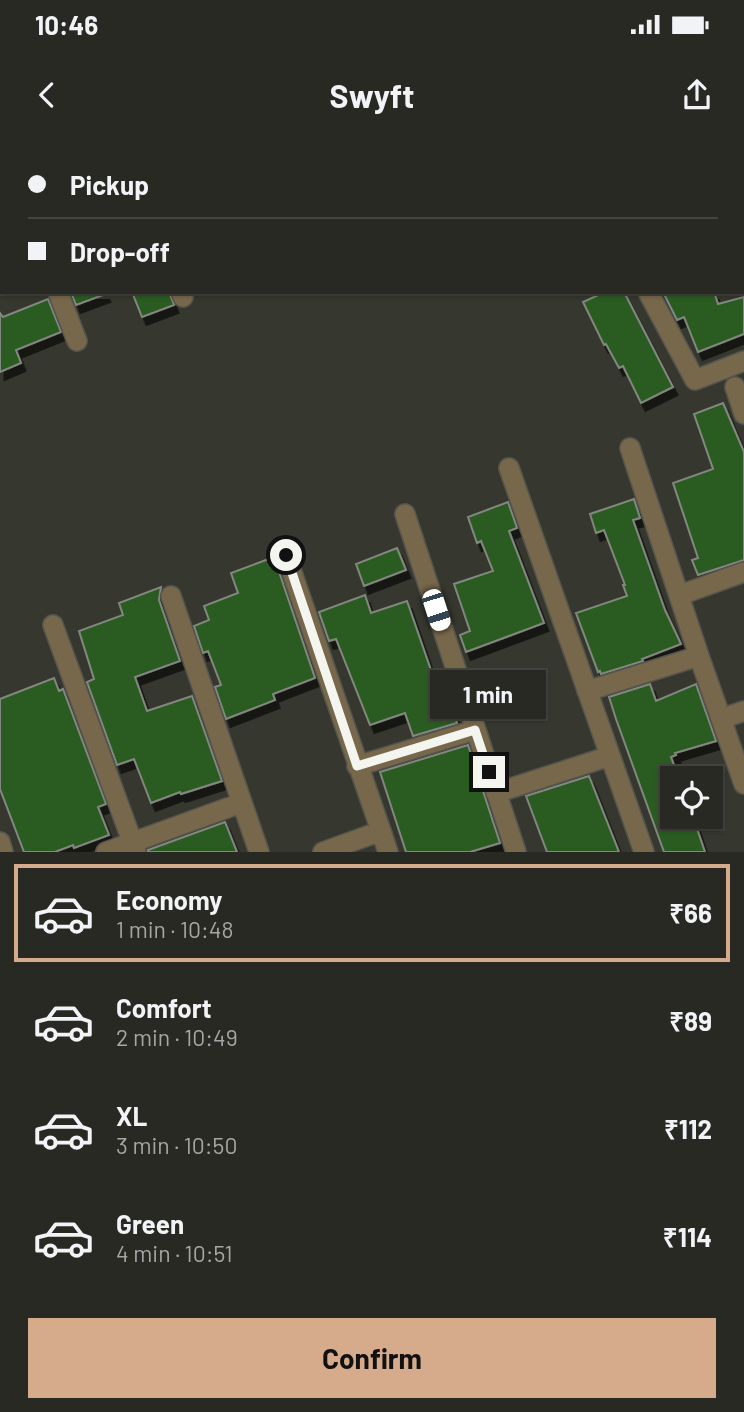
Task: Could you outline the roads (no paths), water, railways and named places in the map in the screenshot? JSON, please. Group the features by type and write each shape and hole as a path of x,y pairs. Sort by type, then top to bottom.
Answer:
{"street":[{"path":"59,294 77,341"},
{"path":"649,294 695,380 744,361"},
{"path":"735,387 744,414"},
{"path":"630,448 744,784"},
{"path":"509,468 644,852"},
{"path":"405,514 516,852"},
{"path":"286,555 388,852"},
{"path":"680,595 744,572"},
{"path":"171,596 259,852"},
{"path":"53,625 134,847"},
{"path":"587,691 699,656"},
{"path":"721,719 744,711"},
{"path":"357,766 475,730"},
{"path":"496,793 610,756"},
{"path":"106,852 134,847 241,803"},
{"path":"323,852 381,831"},
{"path":"0,842 4,852"}]}
